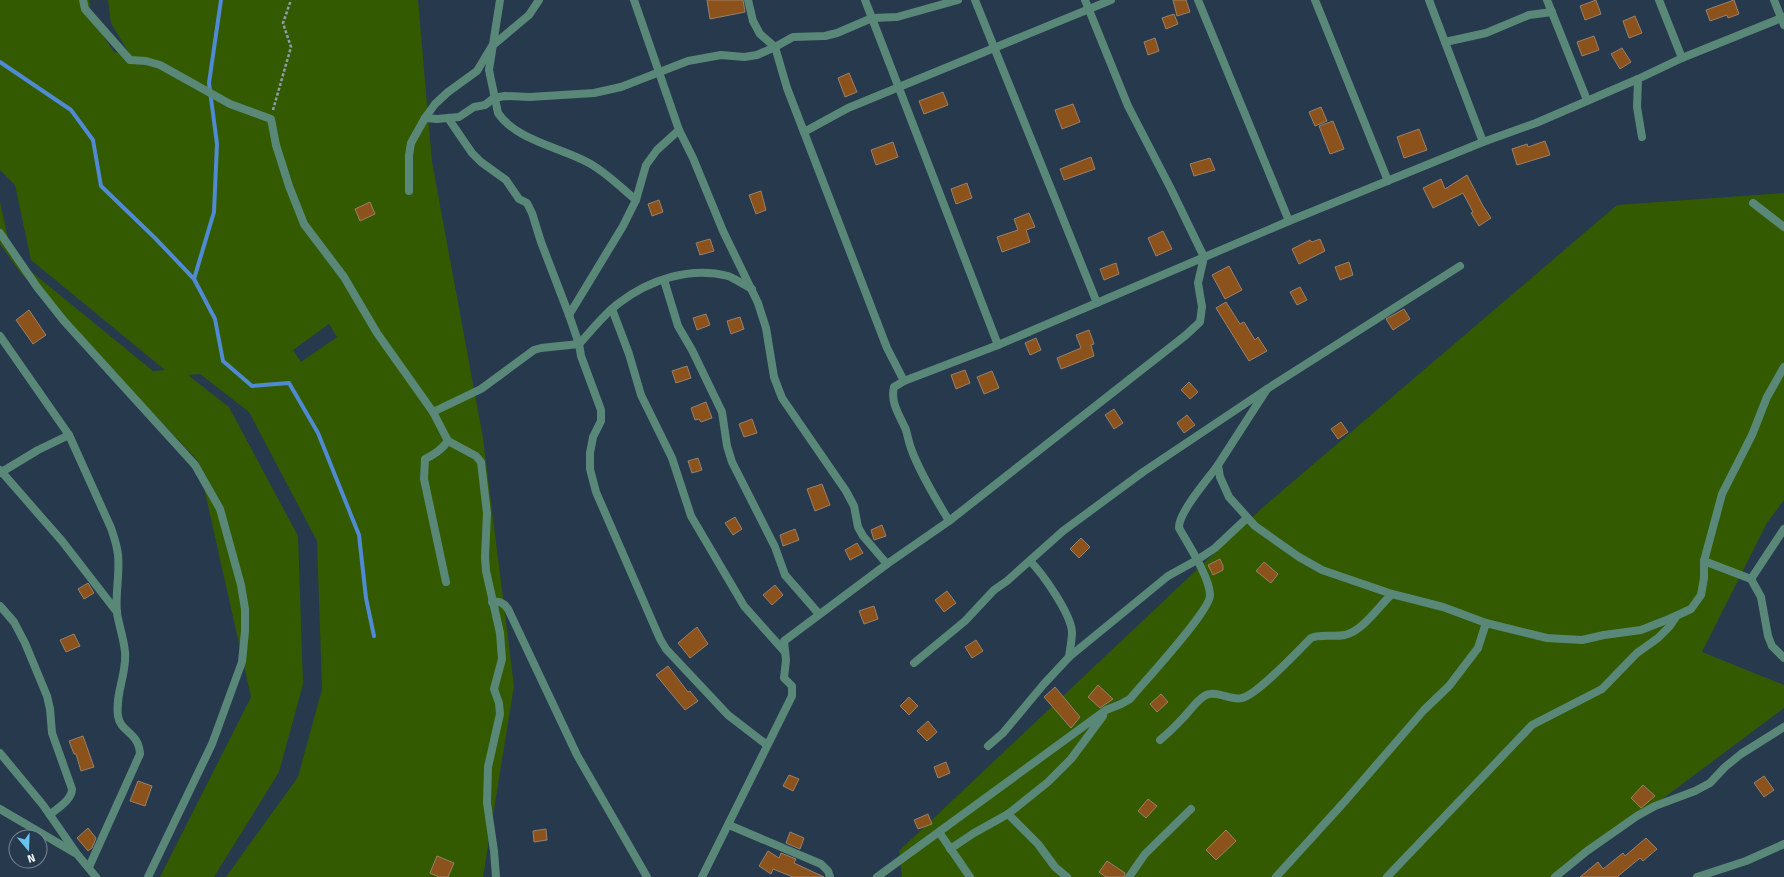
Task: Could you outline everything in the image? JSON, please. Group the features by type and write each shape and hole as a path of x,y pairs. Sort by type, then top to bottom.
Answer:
{"street":[{"path":"83,0 85,9 130,60 146,61 160,65 230,104 271,119 276,145 289,186 304,224 344,277 377,333 433,412 448,441 476,456 481,462 486,513 484,557 492,602 500,633 502,659 494,689 499,703 500,714 488,767 487,803 496,877"},
{"path":"500,0 489,70 498,113 518,132 587,162 636,200"},
{"path":"410,191 409,155 411,143 425,118 435,104 448,92 476,72 492,46 529,15 539,0"},
{"path":"634,0 679,130 691,153 723,231 752,289 766,328 774,377 782,398 846,492 854,506 858,527 863,536 887,564"},
{"path":"748,0 753,22 760,34 774,47 787,88 887,348 904,381"},
{"path":"866,0 998,345"},
{"path":"425,118 437,120 459,117 474,107 485,105 494,98 594,93 621,87 688,61 720,55 744,57 757,55 793,36 825,36 837,33 872,18 897,17 958,0"},
{"path":"975,0 1097,303"},
{"path":"702,877 792,696 792,686 784,678 786,660 784,641 887,564 949,522 1200,322 1202,307 1198,283 1199,273 1204,257 1128,106 1085,0"},
{"path":"804,132 848,108 899,88 994,47 1040,31 1111,0"},
{"path":"1198,0 1289,221"},
{"path":"1315,0 1388,181"},
{"path":"1429,0 1483,142"},
{"path":"1547,0 1587,100"},
{"path":"1659,0 1682,58"},
{"path":"949,522 936,500 912,451 906,431 894,405 892,396 894,387 904,381 998,345 1289,221 1483,142 1536,123 1638,79 1682,58 1783,20 1774,0"},
{"path":"1445,42 1486,33 1529,15 1552,12"},
{"path":"1638,79 1637,107 1642,137"},
{"path":"448,118 480,162 506,180 519,199 527,203 569,315 579,344 581,356 601,410 601,421 593,437 590,453 590,469 596,492 660,639 666,649 717,705 767,745"},
{"path":"569,315 623,226 636,200 646,165 657,150 679,130"},
{"path":"1753,203 1784,227"},
{"path":"0,233 37,287 64,321 195,465 220,509 241,585 245,609 245,631 242,662 212,744 148,877"},
{"path":"914,663 965,621 994,590 1007,581 1063,531 1143,472 1267,389 1460,266"},
{"path":"433,412 481,389 534,350 579,344 619,302 638,291 673,276 694,272 714,274 729,277 752,289"},
{"path":"664,280 678,326 692,350 722,412 727,446 732,462 775,547 785,575 819,614"},
{"path":"612,309 641,395 672,458 691,516 744,606 785,652"},
{"path":"0,336 69,435 116,543 118,556 117,612 126,652 118,695 118,719 124,728 140,745 140,754 88,867"},
{"path":"1218,465 1224,489 1247,518 1255,526 1276,541 1322,570 1392,594 1443,607 1486,623 1546,638 1582,640 1604,635 1641,630 1676,617 1691,609 1701,595 1704,578 1704,561 1722,494 1752,435 1767,397 1784,368"},
{"path":"877,877 1106,710 1130,698 1182,638 1207,606 1210,591 1197,560 1179,528 1179,523 1184,512 1218,465 1267,389"},
{"path":"69,435 38,450 1,472 62,542 117,612"},
{"path":"446,582 424,479 424,465 425,459 435,455 448,441"},
{"path":"988,746 1002,733 1069,657 1168,576 1215,548 1247,518"},
{"path":"1751,579 1784,529"},
{"path":"1030,560 1041,572 1066,611 1072,632 1069,657"},
{"path":"1704,561 1751,579 1761,597 1768,636 1772,646 1784,658"},
{"path":"1160,740 1180,722 1198,701 1211,694 1241,699 1251,695 1311,638 1316,635 1328,637 1351,633 1360,627 1392,594"},
{"path":"492,602 498,601 504,604 508,609 577,754 647,877"},
{"path":"0,606 19,630 47,696 50,708 52,733 72,789 72,794 50,815"},
{"path":"1386,877 1532,725 1602,689 1637,653 1658,638 1676,617"},
{"path":"1276,877 1346,800 1424,710 1449,686 1478,648 1486,623"},
{"path":"950,849 974,833 1008,814 1048,782 1071,758 1106,710"},
{"path":"1556,877 1587,852 1637,816 1662,803 1695,791 1710,783 1725,767 1741,754 1784,727"},
{"path":"0,753 50,815 77,854 96,877"},
{"path":"0,809 77,854"},
{"path":"1129,877 1145,854 1191,809"},
{"path":"1008,814 1038,844 1055,867 1067,877"},
{"path":"729,825 821,864 828,871 830,877"},
{"path":"939,832 970,877"},
{"path":"1697,877 1746,861 1784,844"}],"path":[{"path":"271,119 291,47 283,23 291,0"}],"green space":[{"path":"0,0 89,0 92,18 114,52 130,55 111,23 108,0 418,0 432,162 483,438 514,686 483,877 226,877 298,777 322,689 317,541 249,412 200,374 188,375 229,407 298,536 303,684 279,772 214,877 160,877 251,697 198,461 20,272 0,244 0,202 12,256 153,371 165,370 31,260 15,185 0,170","holes":["329,324 337,337 301,362 293,350"]},
{"path":"1784,193 1784,500 1767,523 1702,652 1784,685 1784,708 1558,877 902,877 899,851 1261,509 1617,205"}],"building":[{"path":"707,0 743,0 745,12 710,19"},
{"path":"1173,0 1186,0 1190,12 1177,16"},
{"path":"1596,0 1601,14 1585,20 1580,6"},
{"path":"1734,0 1739,14 1728,18 1727,15 1710,21 1706,10"},
{"path":"1174,14 1178,24 1166,29 1162,18"},
{"path":"1635,16 1642,33 1629,38 1623,21"},
{"path":"1594,36 1599,50 1582,56 1577,42"},
{"path":"1155,38 1159,51 1148,55 1144,42"},
{"path":"1622,48 1631,62 1620,69 1611,54"},
{"path":"849,73 857,92 845,97 838,78"},
{"path":"943,92 948,105 924,114 919,101"},
{"path":"1073,104 1080,122 1062,129 1055,110"},
{"path":"1321,107 1327,121 1315,126 1309,112"},
{"path":"1333,121 1344,149 1330,154 1319,126"},
{"path":"1419,129 1427,150 1404,158 1397,137"},
{"path":"1545,141 1550,155 1517,165 1512,149 1527,144 1528,147"},
{"path":"893,142 898,157 876,165 871,150"},
{"path":"1091,157 1095,169 1064,180 1060,169"},
{"path":"1210,158 1215,170 1194,176 1190,164"},
{"path":"1467,175 1491,218 1479,226 1471,213 1473,212 1463,193 1433,208 1423,188 1441,179 1445,189"},
{"path":"967,183 972,198 956,204 951,189"},
{"path":"761,191 766,210 756,214 749,195"},
{"path":"659,200 663,212 652,216 648,204"},
{"path":"370,202 375,214 360,221 355,209"},
{"path":"1029,213 1035,227 1026,230 1030,242 1002,252 997,237 1018,230 1014,219"},
{"path":"1163,231 1172,249 1156,256 1148,238"},
{"path":"710,239 714,251 700,255 696,243"},
{"path":"1320,239 1325,251 1299,264 1292,249 1310,240 1312,242"},
{"path":"1349,262 1353,275 1340,280 1335,267"},
{"path":"1116,263 1119,274 1104,280 1100,269"},
{"path":"1229,266 1242,290 1225,299 1212,275"},
{"path":"1300,287 1307,300 1297,305 1290,292"},
{"path":"1226,302 1240,324 1244,322 1255,340 1258,337 1267,351 1249,361 1216,308"},
{"path":"1404,309 1410,319 1393,330 1386,319"},
{"path":"29,310 46,335 33,344 16,320"},
{"path":"706,314 710,325 697,330 693,318"},
{"path":"740,317 744,329 731,334 727,321"},
{"path":"1089,330 1094,344 1091,345 1094,356 1061,369 1057,358 1081,348 1076,335"},
{"path":"1036,338 1041,350 1030,355 1025,343"},
{"path":"687,366 691,378 676,383 672,371"},
{"path":"965,370 970,383 956,389 951,375"},
{"path":"992,371 999,388 984,394 977,377"},
{"path":"1189,382 1198,392 1190,399 1181,390"},
{"path":"706,402 712,418 701,422 699,419 695,420 691,408"},
{"path":"1114,409 1123,423 1114,429 1105,415"},
{"path":"1187,415 1195,425 1184,433 1177,423"},
{"path":"752,419 757,433 744,437 739,424"},
{"path":"1341,422 1348,432 1338,439 1331,429"},
{"path":"698,458 702,470 692,473 688,461"},
{"path":"822,484 830,505 815,511 807,489"},
{"path":"735,517 742,529 733,535 725,523"},
{"path":"882,525 886,536 874,540 871,530"},
{"path":"795,529 799,540 783,546 780,535"},
{"path":"1081,538 1090,547 1079,558 1070,549"},
{"path":"857,543 863,553 850,560 845,550"},
{"path":"1220,559 1223,570 1213,575 1208,565"},
{"path":"1264,562 1278,574 1271,583 1256,571"},
{"path":"88,583 94,593 84,599 78,589"},
{"path":"775,585 783,595 772,605 763,595"},
{"path":"947,591 956,603 944,612 935,600"},
{"path":"874,606 878,619 864,624 859,611"},
{"path":"697,627 708,644 690,658 678,643"},
{"path":"74,634 80,646 66,652 60,640"},
{"path":"976,640 983,651 972,658 965,647"},
{"path":"668,666 688,692 690,691 698,701 685,710 656,675"},
{"path":"1098,685 1113,699 1100,708 1088,697"},
{"path":"1055,687 1080,717 1071,728 1044,697"},
{"path":"1161,694 1168,702 1157,712 1150,704"},
{"path":"909,697 918,706 909,715 900,706"},
{"path":"928,721 937,732 927,741 917,731"},
{"path":"83,736 94,767 81,771 76,754 74,754 69,741"},
{"path":"946,762 950,773 938,778 934,767"},
{"path":"789,775 799,779 793,791 783,786"},
{"path":"1764,776 1774,790 1764,797 1754,783"},
{"path":"138,781 152,786 145,806 130,801"},
{"path":"1643,785 1655,796 1641,808 1631,798"},
{"path":"1148,799 1157,806 1146,818 1138,811"},
{"path":"928,814 932,824 918,829 914,820"},
{"path":"88,828 96,838 92,848 88,851 77,838"},
{"path":"546,829 547,840 534,842 533,831"},
{"path":"1226,830 1236,841 1216,860 1206,850"},
{"path":"790,832 804,838 800,849 786,843"},
{"path":"1646,838 1657,849 1643,861 1640,858 1617,877 1580,877 1598,862 1603,869 1623,853 1625,856"},
{"path":"768,851 779,858 781,853 796,859 794,863 824,877 793,877 773,869 771,874 759,866"},
{"path":"437,856 454,863 448,877 439,877 430,873"},
{"path":"1107,861 1125,873 1124,877 1106,877 1099,872"}],"waterway":[{"path":"194,279 214,212 217,144 209,83 221,0"},
{"path":"0,62 71,110 93,140 101,186 155,238 194,279 215,319 223,361 252,386 289,383 318,433 359,535 366,598 374,636"}]}
